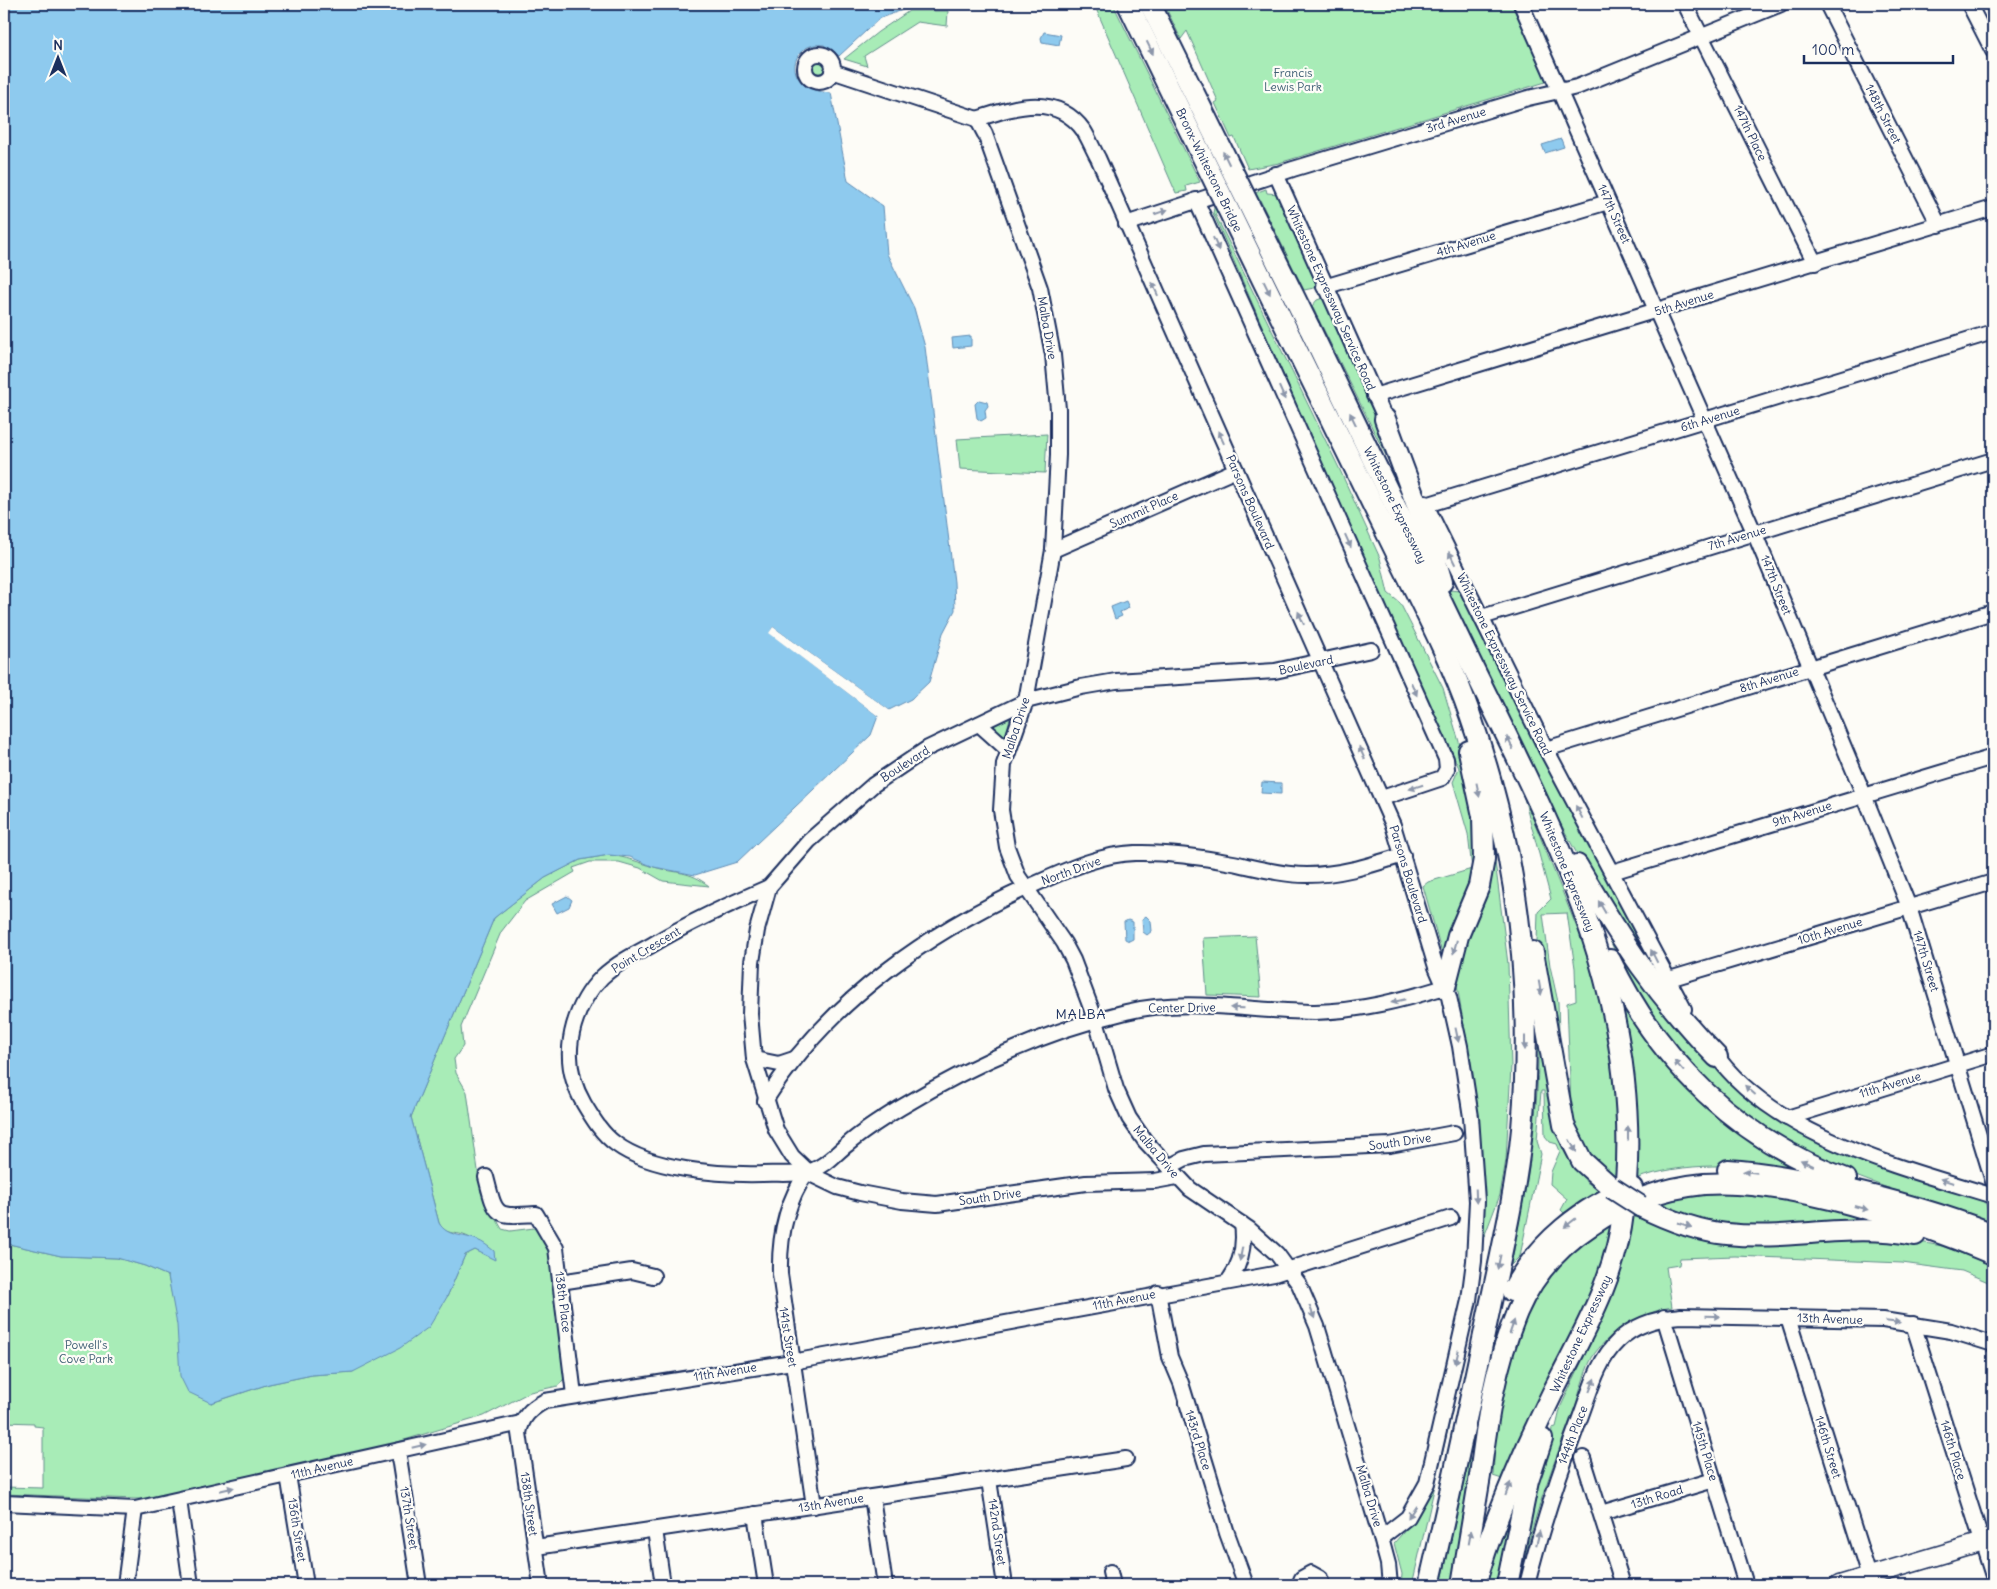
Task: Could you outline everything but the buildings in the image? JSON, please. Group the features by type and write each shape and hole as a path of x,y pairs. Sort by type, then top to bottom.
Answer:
{"highway":[{"name":"Bronx-Whitestone Bridge","path":"1128,4 1290,336"},
{"name":"Bronx-Whitestone Bridge","path":"1150,4 1309,327"},
{"name":"Whitestone Expressway","path":"1309,327 1529,783 1574,883 1596,945 1619,1034 1628,1117 1619,1185 1632,1209 1614,1262 1593,1312 1516,1470 1475,1585"},
{"name":"Whitestone Expressway","path":"1290,336 1416,593 1465,700 1497,804 1513,876 1522,948 1525,1020 1523,1110 1512,1199 1452,1488 1429,1585"},
{"path":"1385,419 1431,542 1458,636"},
{"path":"1416,593 1464,734 1480,796 1485,835 1484,859 1478,886 1458,936 1445,987"},
{"path":"1529,783 1631,954 1668,1005 1717,1057"},
{"path":"1497,804 1522,892 1564,1125 1570,1141 1582,1161 1619,1185"},
{"path":"1574,883 1619,979 1641,1015 1676,1062 1719,1106 1754,1133 1807,1163 1993,1234"},
{"path":"1452,1488 1492,1340 1510,1295 1527,1266 1552,1238 1597,1205 1626,1190 1666,1177 1700,1171 1736,1170 1769,1174 1833,1187 1951,1218"},
{"path":"1462,1585 1489,1408 1513,1321 1528,1290 1548,1263 1566,1244 1592,1224 1629,1203 1661,1192 1696,1185 1736,1184 1796,1193 1859,1208 1937,1232 1993,1256"},
{"path":"1632,1209 1715,1233 1763,1235 1844,1229 1875,1230 1917,1236 1993,1256"},
{"path":"1507,1585 1530,1474 1593,1312"}],"main road":[{"path":"1839,1585 1988,1541"}],"street":[{"name":"147th Street","path":"1522,4 1754,532 1909,907 1993,1181"},
{"name":"147th Place","path":"1686,4 1815,262"},
{"name":"3rd Avenue","path":"1126,224 1276,174 1528,98 1577,88 1781,4"},
{"name":"148th Street","path":"1827,4 1938,225"},
{"path":"1969,4 1993,51"},
{"path":"832,71 977,119"},
{"name":"Parsons Boulevard","path":"977,119 1021,106 1035,105 1064,112 1084,130 1382,798 1403,855 1436,966 1445,987"},
{"name":"Malba Drive","path":"977,119 1036,275 1048,328 1058,409 1058,455 1053,550 1026,701 1004,764 1001,810 1003,828 1012,863 1026,888 1068,951 1096,1021 1112,1078 1124,1109 1145,1141 1196,1195 1242,1224 1270,1247 1290,1269 1303,1292 1317,1326 1381,1538"},
{"name":"Whitestone Expressway Service Road","path":"1276,174 1324,287 1374,396 1546,749 1612,872 1666,980 1717,1057 1762,1100 1787,1118 1856,1149 1993,1196"},
{"path":"1196,200 1444,755 1446,772 1439,779 1382,798"},
{"name":"4th Avenue","path":"1324,287 1608,202"},
{"name":"5th Avenue","path":"1374,396 1993,208"},
{"name":"6th Avenue","path":"1426,505 1993,332"},
{"name":"7th Avenue","path":"1482,617 1993,460"},
{"name":"Summit Place","path":"1053,550 1236,470"},
{"name":"8th Avenue","path":"1546,749 1993,612"},
{"name":"Boulevard","path":"807,1172 782,1142 765,1101 754,1059 750,1014 752,962 759,921 769,887 809,841 873,785 928,748 1026,701 1080,687 1116,682 1269,672 1321,663 1370,650"},
{"path":"979,724 1008,750"},
{"name":"9th Avenue","path":"1612,872 1993,757"},
{"name":"North Drive","path":"765,1101 794,1059 834,1016 882,975 954,926 1026,888 1076,866 1134,853 1174,854 1269,871 1307,875 1354,870 1403,855"},
{"name":"10th Avenue","path":"1666,980 1993,882"},
{"name":"Point Crescent","path":"769,887 673,933 618,964 602,978 588,994 577,1017 572,1032 570,1062 573,1080 580,1096 597,1124 612,1141 639,1156 693,1170 726,1174 807,1172"},
{"path":"1390,1585 1388,1564 1381,1538 1408,1518 1420,1498 1430,1475 1464,1328 1474,1261 1476,1201 1471,1117 1463,1063 1445,987"},
{"name":"Center Drive","path":"807,1172 823,1165 873,1125 947,1081 1015,1049 1096,1021 1135,1010 1170,1006 1309,1012 1348,1010 1391,1003 1445,987"},
{"name":"11th Avenue","path":"1787,1118 1993,1054"},
{"path":"754,1059 768,1064 779,1064 794,1059"},
{"name":"South Drive","path":"807,1172 829,1184 860,1193 902,1202 937,1204 1086,1183 1155,1181 1173,1172 1184,1159 1204,1154 1390,1145 1454,1133"},
{"name":"141st Street","path":"807,1172 790,1206 782,1233 780,1258 781,1287 814,1506"},
{"name":"138th Place","path":"486,1177 492,1203 498,1212 508,1216 536,1214 556,1248 574,1395"},
{"name":"11th Avenue","path":"4,1503 135,1509 521,1423 528,1412 549,1400 792,1362 1229,1280 1274,1274 1451,1218"},
{"path":"1229,1280 1242,1256 1242,1224"},
{"path":"560,1282 632,1271 653,1276"},
{"name":"143rd Place","path":"1158,1293 1170,1357 1181,1383 1227,1533 1246,1585"},
{"name":"13th Avenue","path":"1664,1317 1883,1320 1951,1331 1993,1344"},
{"name":"145th Place","path":"1664,1317 1746,1585"},
{"name":"144th Place","path":"1527,1585 1548,1505 1601,1363 1609,1350 1628,1333 1664,1317"},
{"name":"146th Street","path":"1788,1318 1861,1580"},
{"name":"146th Place","path":"1913,1324 1988,1541 1993,1576"},
{"name":"138th Street","path":"521,1423 520,1442 541,1585"},
{"name":"137th Street","path":"398,1451 419,1585"},
{"path":"1583,1458 1623,1585"},
{"name":"13th Avenue","path":"536,1547 1126,1459"},
{"name":"136th Street","path":"288,1475 306,1585"},
{"name":"142nd Street","path":"989,1480 1005,1585"},
{"name":"13th Road","path":"1601,1514 1714,1480"},
{"path":"872,1497 885,1585"},
{"path":"179,1500 191,1585"},
{"path":"125,1585 135,1509"},
{"path":"755,1514 766,1585"},
{"path":"655,1530 663,1585"},
{"path":"1299,1585 1302,1578 1311,1573 1320,1578 1322,1585"}],"green space":[{"path":"1094,4 1113,4 1200,182 1186,186 1187,191 1176,193"},
{"name":"Francis Lewis Park","path":"1164,4 1513,4 1549,81 1279,163 1248,169 1234,137 1231,138 1215,103 1218,101 1187,31 1181,39"},
{"path":"909,11 948,11 947,26 917,22 864,56 867,66 844,59 878,32"},
{"path":"816,59 822,59 826,66 822,73 816,73 812,69 812,63"},
{"path":"1266,189 1267,193 1279,194 1319,287 1304,290 1260,200 1215,214 1339,468 1380,558 1388,593 1400,603 1443,688 1471,782 1477,823 1474,881 1445,955 1442,953 1423,886 1428,882 1472,869 1468,834 1453,782 1459,768 1406,657 1213,213 1214,208"},
{"path":"1323,298 1328,303 1381,428 1401,486 1312,306 1317,300"},
{"path":"1047,434 1045,473 960,469 957,439"},
{"path":"1449,590 1460,591 1644,947 1654,973 1596,889 1543,791 1454,606"},
{"path":"1011,714 1006,734 1002,736 989,727 991,722"},
{"path":"1523,794 1583,943 1603,1011 1621,1097 1619,1184 1602,1173 1572,1130 1567,1003 1576,1000 1575,968 1567,913 1543,914 1550,966 1558,1002 1561,1098 1537,941 1538,912 1551,899"},
{"path":"1494,853 1508,964 1511,1066 1506,1160 1500,1195 1484,1237 1476,1100 1456,979 1457,962"},
{"name":"Powell's Cove Park","path":"609,855 689,875 709,886 663,881 640,868 619,862 590,862 573,868 575,872 525,901 501,932 461,1027 463,1046 454,1059 456,1073 467,1092 481,1192 502,1229 510,1231 534,1228 541,1235 549,1252 567,1367 567,1375 558,1386 530,1392 484,1416 348,1457 169,1498 136,1499 4,1494 4,1487 43,1488 43,1427 34,1426 34,1423 4,1422 4,1238 9,1244 61,1256 117,1258 145,1266 168,1276 178,1325 211,1403 269,1384 312,1375 353,1372 447,1297 465,1255 475,1250 495,1259 470,1238 447,1232 439,1223 411,1117 494,918 545,878 580,860"},
{"path":"1592,898 1675,1021 1723,1075 1787,1125 1914,1179 1981,1200 1986,1204 1991,1222 1843,1171 1798,1150 1750,1119 1706,1082 1667,1040 1650,1017 1626,975"},
{"path":"1255,936 1261,997 1207,995 1203,938"},
{"path":"1628,1001 1792,1165 1792,1171 1732,1166 1693,1167 1654,1173 1635,1179 1637,1156 1633,1155 1623,1021"},
{"path":"1540,1044 1552,1117 1561,1145 1567,1157 1586,1179 1585,1181 1601,1192 1564,1213 1561,1210 1567,1199 1550,1184 1551,1172 1560,1151 1557,1144 1550,1142 1545,1136 1544,1091 1541,1091 1537,1141 1541,1154 1520,1256 1511,1265 1534,1130 1538,1048"},
{"path":"1701,1190 1819,1202 1886,1224 1723,1229 1649,1202"},
{"path":"1630,1210 1648,1218 1897,1238 1942,1246 1993,1265 1993,1284 1962,1271 1902,1263 1735,1256 1680,1258 1679,1265 1666,1267 1672,1307 1650,1313 1629,1323 1610,1337 1592,1358 1543,1495 1529,1540 1519,1585 1513,1585 1533,1488 1551,1437 1552,1428 1556,1427 1561,1406 1591,1342 1615,1281"},
{"path":"1614,1217 1607,1250 1583,1318 1502,1479 1493,1476 1496,1428 1510,1365 1530,1302 1555,1261"},
{"path":"1453,1407 1412,1585 1401,1585 1402,1574 1394,1543 1417,1517 1433,1485"},
{"path":"1469,1459 1475,1460 1455,1585 1441,1585"},
{"path":"1521,1484 1502,1585 1480,1585"}],"water":[{"path":"4,4 920,4 880,18 839,56 824,45 812,46 803,50 797,57 795,66 797,75 803,84 814,90 831,93 848,181 883,206 887,254 914,308 925,347 954,582 955,610 943,633 929,682 911,699 889,710 773,627 770,633 878,716 871,735 737,862 695,875 654,867 630,857 609,855 580,860 545,878 494,918 411,1117 439,1223 446,1231 484,1243 494,1251 495,1260 475,1250 465,1255 447,1297 429,1327 400,1348 353,1372 312,1375 269,1384 211,1403 188,1392 180,1376 177,1325 168,1276 145,1266 117,1258 61,1256 9,1244 4,1237"},
{"path":"1044,32 1061,35 1059,45 1042,42 1041,38"},
{"path":"1561,139 1564,147 1545,153 1542,145"},
{"path":"971,336 971,346 953,348 952,338"},
{"path":"979,400 987,402 988,406 985,410 986,418 981,421 977,418 975,404"},
{"path":"1126,601 1129,608 1120,612 1122,616 1115,619 1111,607"},
{"path":"1262,782 1281,783 1281,794 1261,793"},
{"path":"567,896 572,900 569,907 557,913 552,904"},
{"path":"1146,916 1151,921 1152,931 1147,935 1143,932 1142,919"},
{"path":"1128,920 1133,922 1133,939 1129,941 1125,939 1124,922"}],"pier":[{"path":"773,627 891,712 888,713 774,630 773,632 881,716 878,716 769,633"}],"district":[{"name":"MALBA","path":"1081,1014"}]}
